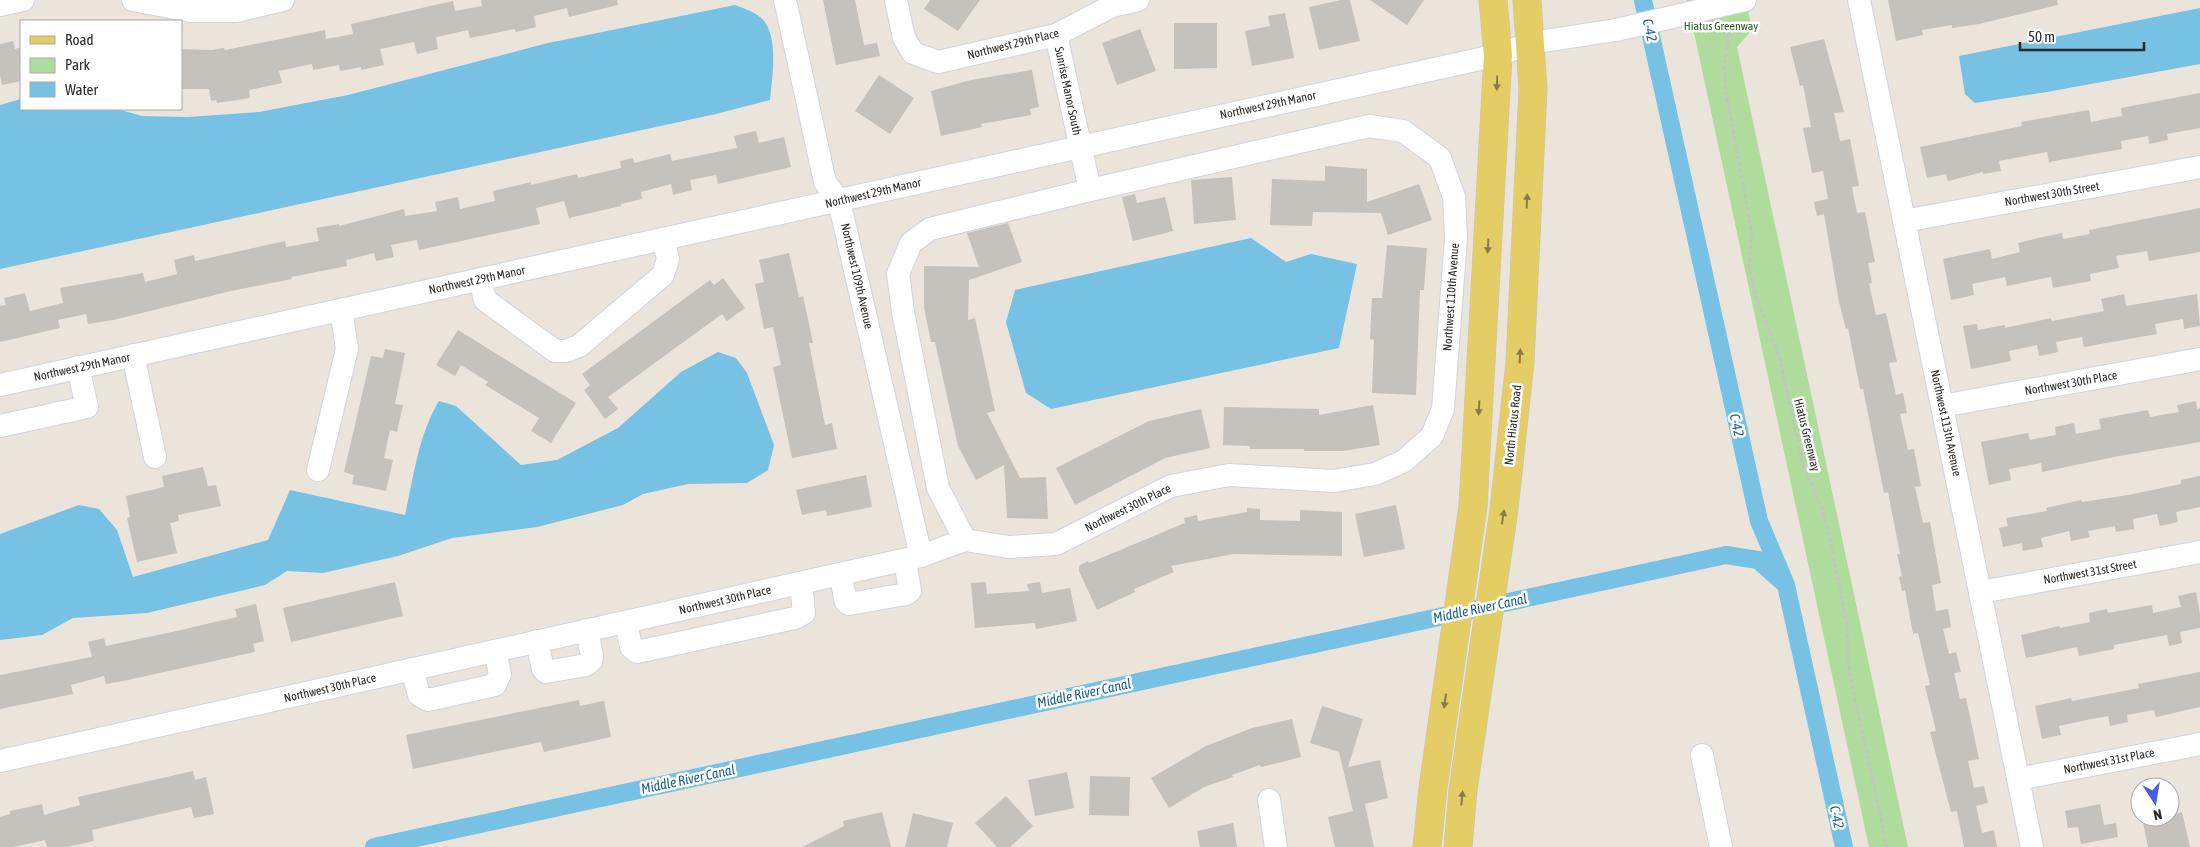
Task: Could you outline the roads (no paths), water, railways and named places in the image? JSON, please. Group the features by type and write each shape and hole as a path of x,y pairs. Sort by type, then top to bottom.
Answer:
{"main road":[{"path":"1428,847 1433,788 1473,506 1498,55 1493,0"},
{"name":"North Hiatus Road","path":"1458,847 1463,790 1504,509 1520,362 1533,89 1527,0"}],"street":[{"path":"0,5 23,0"},
{"path":"136,0 190,11 236,11 283,0"},
{"name":"Northwest 109th Avenue","path":"785,0 825,182 839,201 913,558 910,591 906,594 849,604 846,602 840,574"},
{"name":"Northwest 29th Place","path":"896,0 904,38 913,53 938,62 1056,35 1112,6 1138,0"},
{"name":"Northwest 29th Manor","path":"0,385 1498,55 1531,43 1616,30 1745,0"},
{"name":"Northwest 113th Avenue","path":"1859,0 2032,847"},
{"name":"Sunrise Manor South","path":"1056,35 1090,190"},
{"name":"Northwest 110th Avenue","path":"1090,190 1369,126 1403,131 1440,158 1454,197 1456,238 1443,409 1432,436"},
{"name":"Northwest 30th Street","path":"1904,221 2200,167"},
{"path":"966,540 938,488 903,312 898,274 911,243 930,229 1090,190"},
{"path":"480,280 485,300 554,350 566,352 578,346 663,275 668,259 663,239"},
{"path":"318,470 347,349 341,310"},
{"path":"133,356 155,457"},
{"name":"Northwest 30th Place","path":"1942,406 2200,359"},
{"path":"0,426 87,407 78,367"},
{"name":"Northwest 30th Place","path":"0,762 913,558 966,540 1009,547 1056,544 1171,486 1229,475 1334,480 1375,474 1404,461 1432,436"},
{"name":"Northwest 31st Street","path":"1981,592 2200,552"},
{"path":"626,622 631,648 637,652 795,618 802,615 805,608 801,583"},
{"path":"756,593 762,625"},
{"path":"710,604 717,634"},
{"path":"537,641 543,669 546,672 586,665 591,661 592,656 587,630"},
{"path":"412,669 419,695 422,698 428,700 447,696 495,685 500,674 496,651"},
{"name":"Northwest 31st Place","path":"2018,778 2200,744"},
{"path":"1702,755 1721,847"},
{"path":"1270,800 1276,847"}],"water":[{"path":"735,5 751,11 760,17 766,24 770,34 773,68 770,100 716,114 0,269 0,105 20,99 20,110 121,110 142,116 188,117 259,112 348,95 548,43"},
{"path":"2200,8 2200,64 1975,103 1965,94 1959,56"},
{"path":"1251,238 1286,262 1311,254 1357,264 1339,348 1051,409 1026,393 1006,322 1015,290"},
{"path":"718,352 736,358 747,373 774,445 768,470 747,483 688,484 643,494 623,505 537,527 452,538 398,556 323,573 287,571 265,585 147,613 73,618 42,635 0,640 0,534 79,505 99,509 117,530 133,577 268,540 290,490 405,515 421,442 439,401 456,406 521,465 557,460 618,428 681,372"}],"waterway":[{"name":"C-42","path":"1643,0 1759,521 1786,585 1844,847"},
{"name":"Middle River Canal","path":"374,847 1726,555 1758,560 1786,585"}],"park label":[{"name":"Hiatus Greenway","path":"1721,26"}]}
